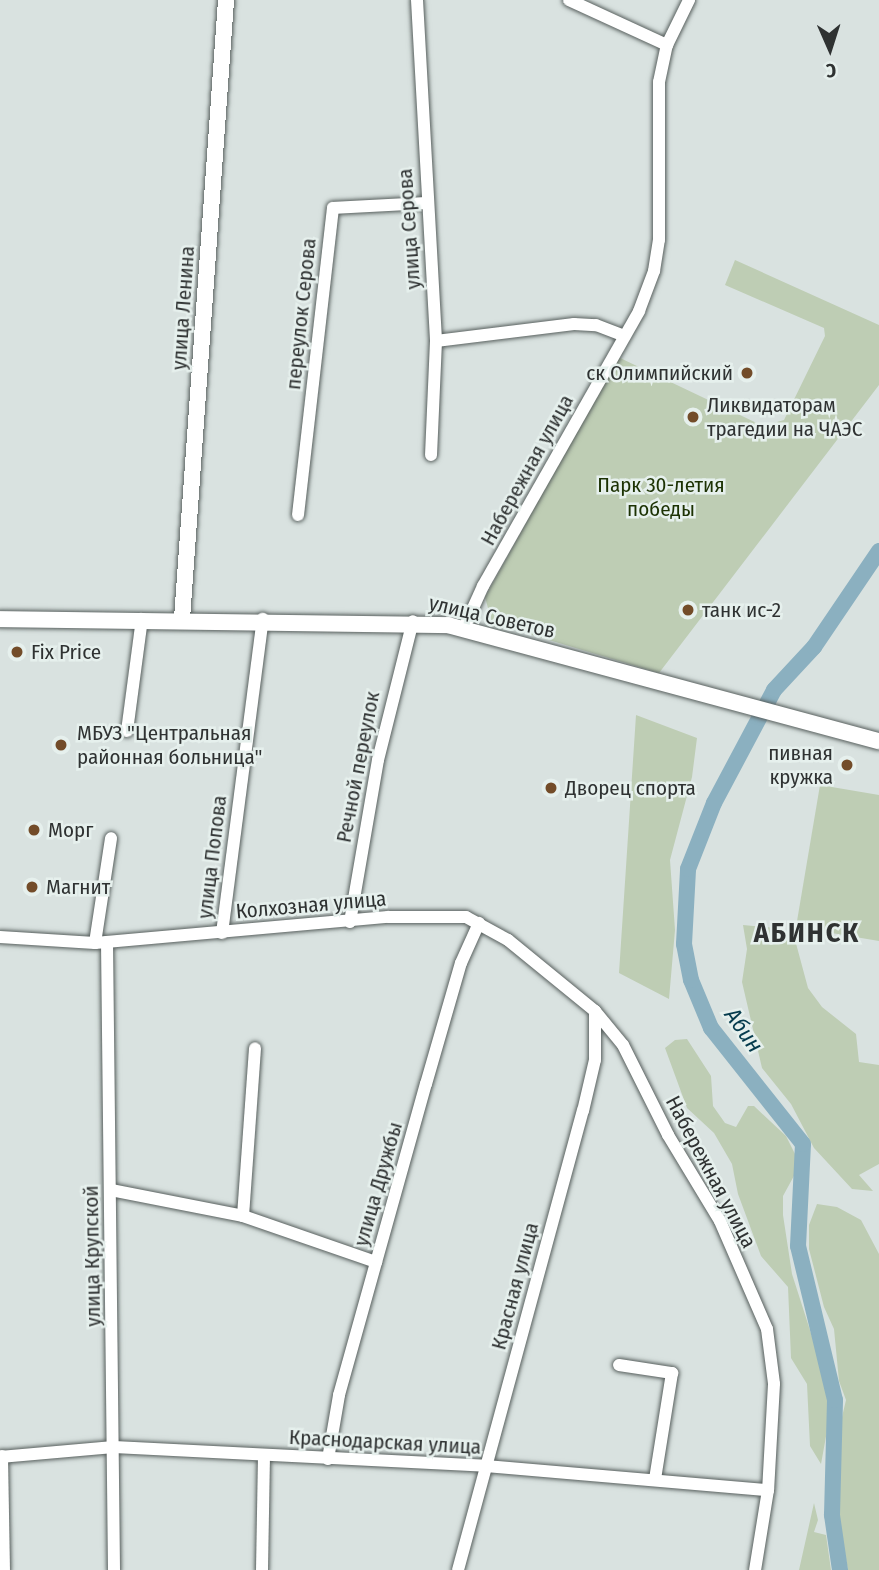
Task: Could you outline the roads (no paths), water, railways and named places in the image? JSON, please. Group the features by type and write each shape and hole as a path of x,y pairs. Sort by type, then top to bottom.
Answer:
{"main road":[{"name":"улица Ленина","path":"183,619 226,0"},
{"name":"улица Советов","path":"0,619 413,621 464,628 879,741"}],"street":[{"name":"улица Серова","path":"417,0 425,203 436,341 431,455"},
{"path":"569,0 667,45"},
{"name":"Набережная улица","path":"464,628 483,586 639,311 656,264 659,82 667,45 690,0"},
{"name":"переулок Серова","path":"298,515 333,208 425,203"},
{"path":"436,341 573,324 596,325 624,336"},
{"path":"127,731 142,619"},
{"name":"улица Попова","path":"222,933 263,620"},
{"name":"Речной переулок","path":"350,922 377,760 413,621"},
{"name":"улица Крупской","path":"111,838 101,943 111,1190 114,1570"},
{"name":"Колхозная улица","path":"0,937 101,943 439,915 479,923 509,940 595,1011"},
{"name":"улица Дружбы","path":"328,1459 339,1395 376,1262 461,963 479,923"},
{"name":"Набережная улица","path":"595,1011 623,1045 668,1135 720,1222 767,1329 774,1384 768,1490 755,1570"},
{"name":"Красная улица","path":"458,1570 583,1111 595,1060 595,1011"},
{"path":"243,1216 255,1048"},
{"path":"111,1190 243,1216 376,1262"},
{"path":"619,1365 671,1373 655,1479"},
{"name":"Краснодарская улица","path":"1,1457 114,1447 486,1466 768,1490"},
{"path":"262,1570 264,1455"},
{"path":"1,1457 4,1570"}],"waterway":[{"name":"Абин","path":"840,1570 832,1515 835,1400 798,1246 803,1144 711,1028 691,980 684,944 688,869 714,803 774,690 814,647 879,551"}],"place":[{"name":"ск Олимпийский","path":"747,373"},
{"name":"Ликвидаторам трагедии на ЧАЭС","path":"693,417"},
{"name":"танк ис-2","path":"688,610"},
{"name":"Fix Price","path":"17,652"},
{"name":"МБУЗ \"Центральная районная больница\"","path":"61,745"},
{"name":"пивная кружка","path":"847,765"},
{"name":"Дворец спорта","path":"551,788"},
{"name":"Морг","path":"34,830"},
{"name":"Магнит","path":"32,887"}],"district":[{"name":"АБИНСК","path":"807,933"}],"park label":[{"name":"Парк 30-летия победы","path":"661,497"}]}
